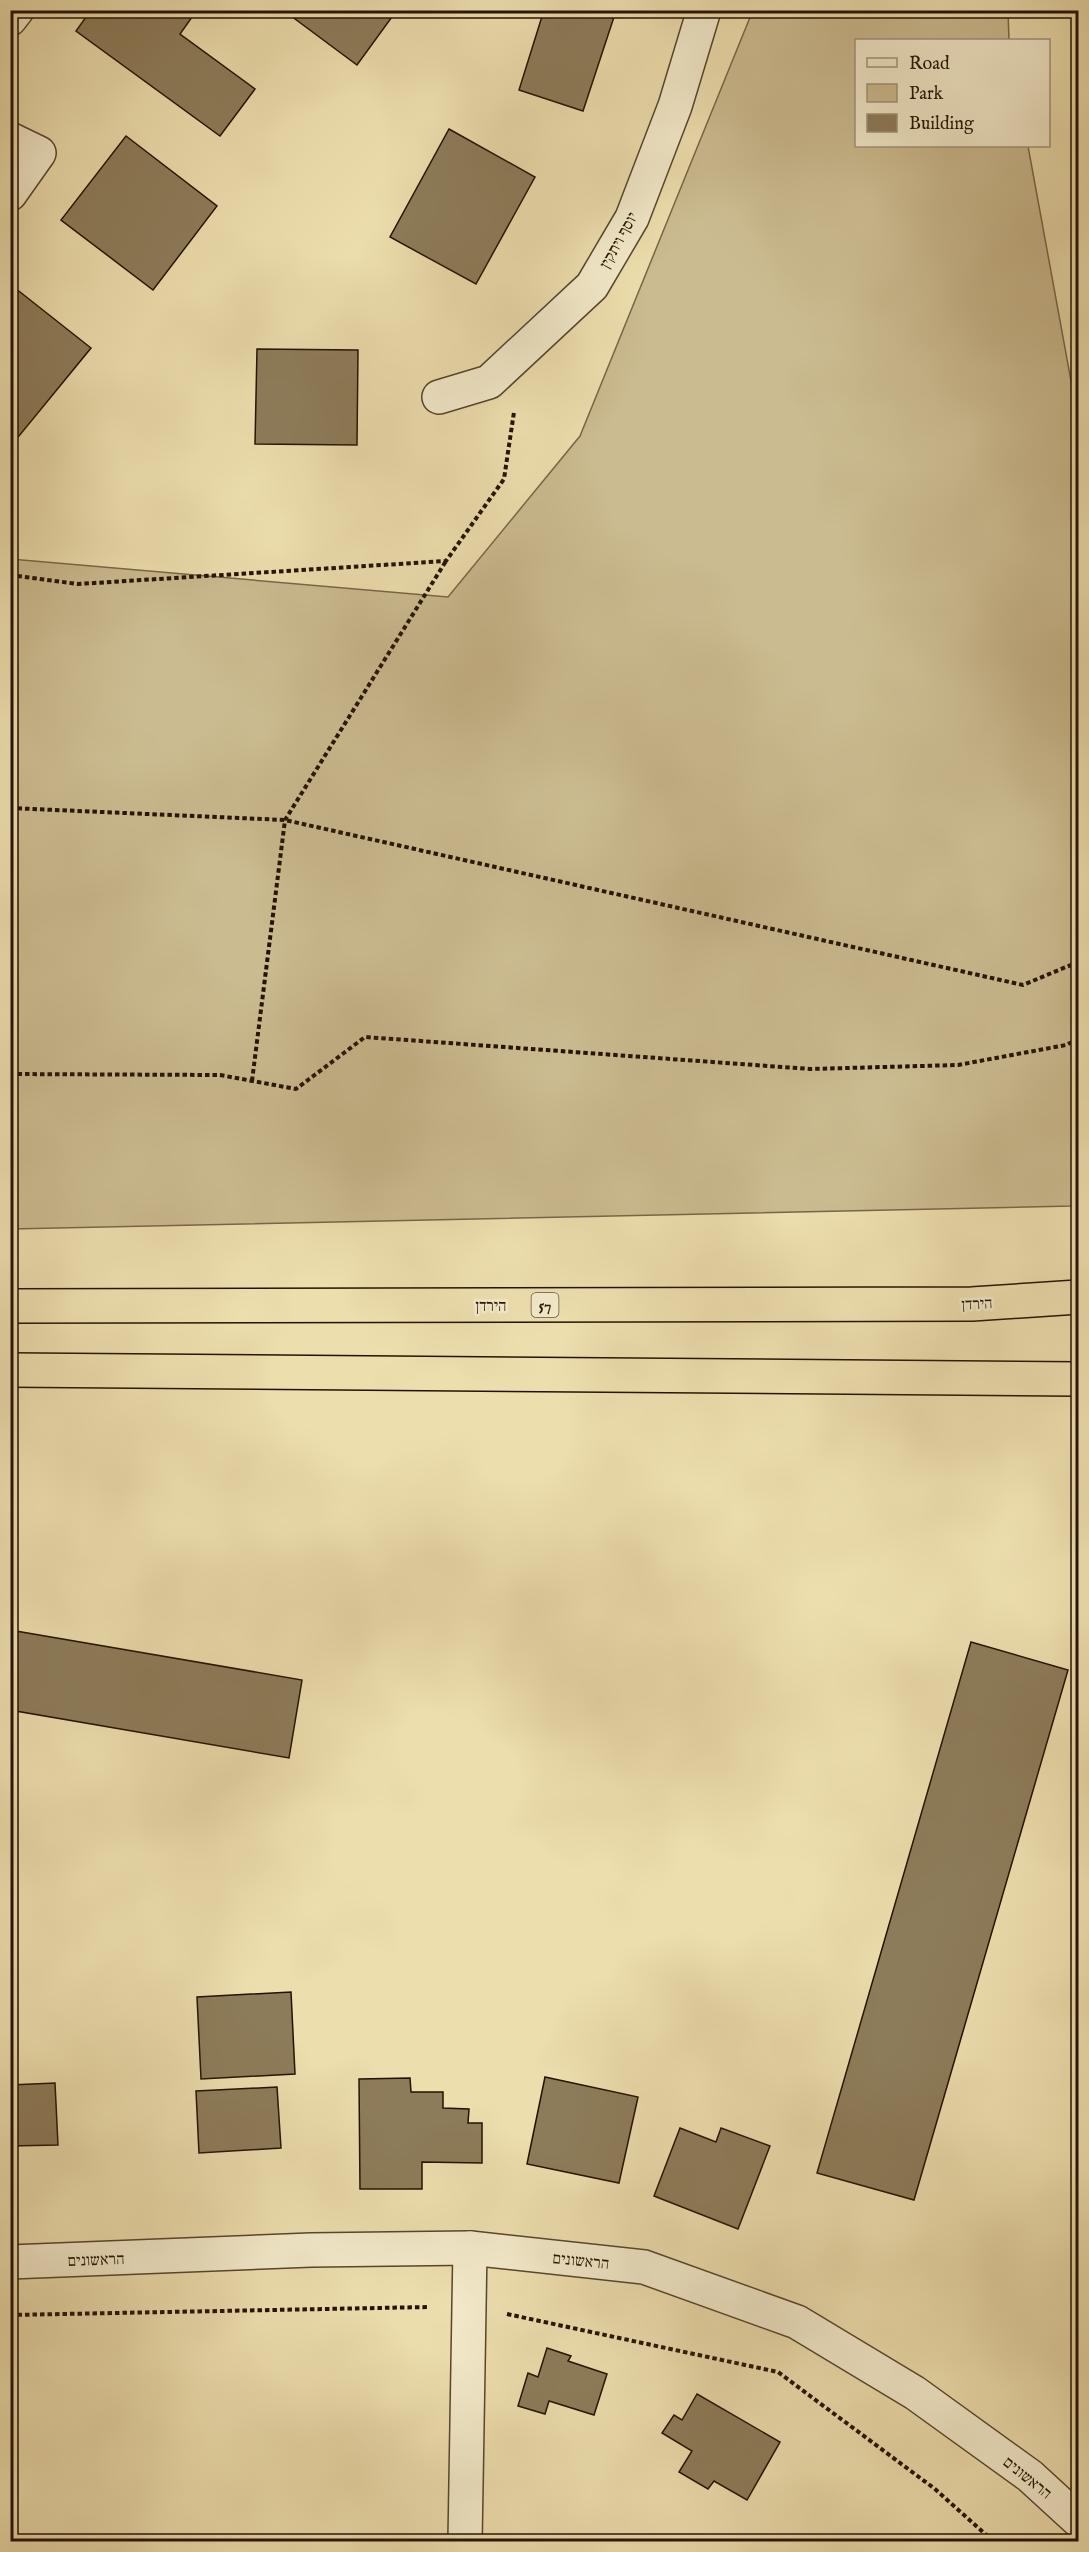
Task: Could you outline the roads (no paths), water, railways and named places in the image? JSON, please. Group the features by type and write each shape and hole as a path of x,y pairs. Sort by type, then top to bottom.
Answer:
{"highway":[{"path":"1046,1299 1078,1287"},
{"name":"הירדן","path":"10,1306 972,1304 1078,1297"},
{"path":"10,1370 1078,1379"}],"street":[{"path":"10,19 17,10"},
{"name":"יוסף ויתקין","path":"439,398 489,382 592,286 632,218 675,106 704,10"},
{"path":"10,139 39,153 10,194"},
{"path":"465,2541 470,2248"},
{"name":"הראשונים","path":"10,2262 311,2250 470,2248 644,2267 797,2322 915,2393 1030,2476 1078,2520"}]}
